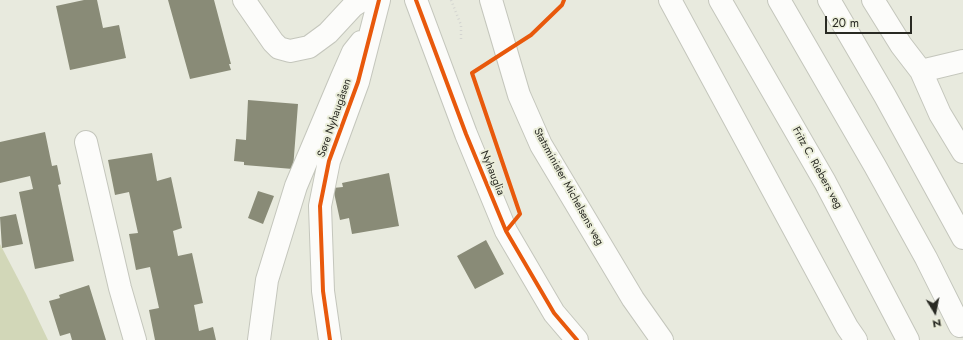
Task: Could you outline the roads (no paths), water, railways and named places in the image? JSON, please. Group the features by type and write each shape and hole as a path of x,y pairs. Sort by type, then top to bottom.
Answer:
{"main road":[{"path":"244,0 273,42 280,48 290,51 309,47 328,33 353,6 362,0"},
{"name":"Søre Nyhaugåsen","path":"330,340 323,291 320,206 329,161 358,82 379,0"},
{"name":"Nyhauglia","path":"416,0 466,134 506,231 554,313 576,340"},
{"name":"Statsminister Michelsens veg","path":"491,0 519,95 541,145 629,292 662,340"},
{"path":"670,0 843,321 856,340"},
{"name":"Fritz C. Riebers veg","path":"720,0 825,182 908,340"},
{"path":"779,0 926,258 960,326"},
{"path":"829,0 885,96 963,238"},
{"path":"873,0 901,45 921,71 940,114 963,152"},
{"path":"259,340 267,280 296,186 353,52 370,31"},
{"path":"921,71 963,61"},
{"path":"86,142 120,288 135,340"}]}
